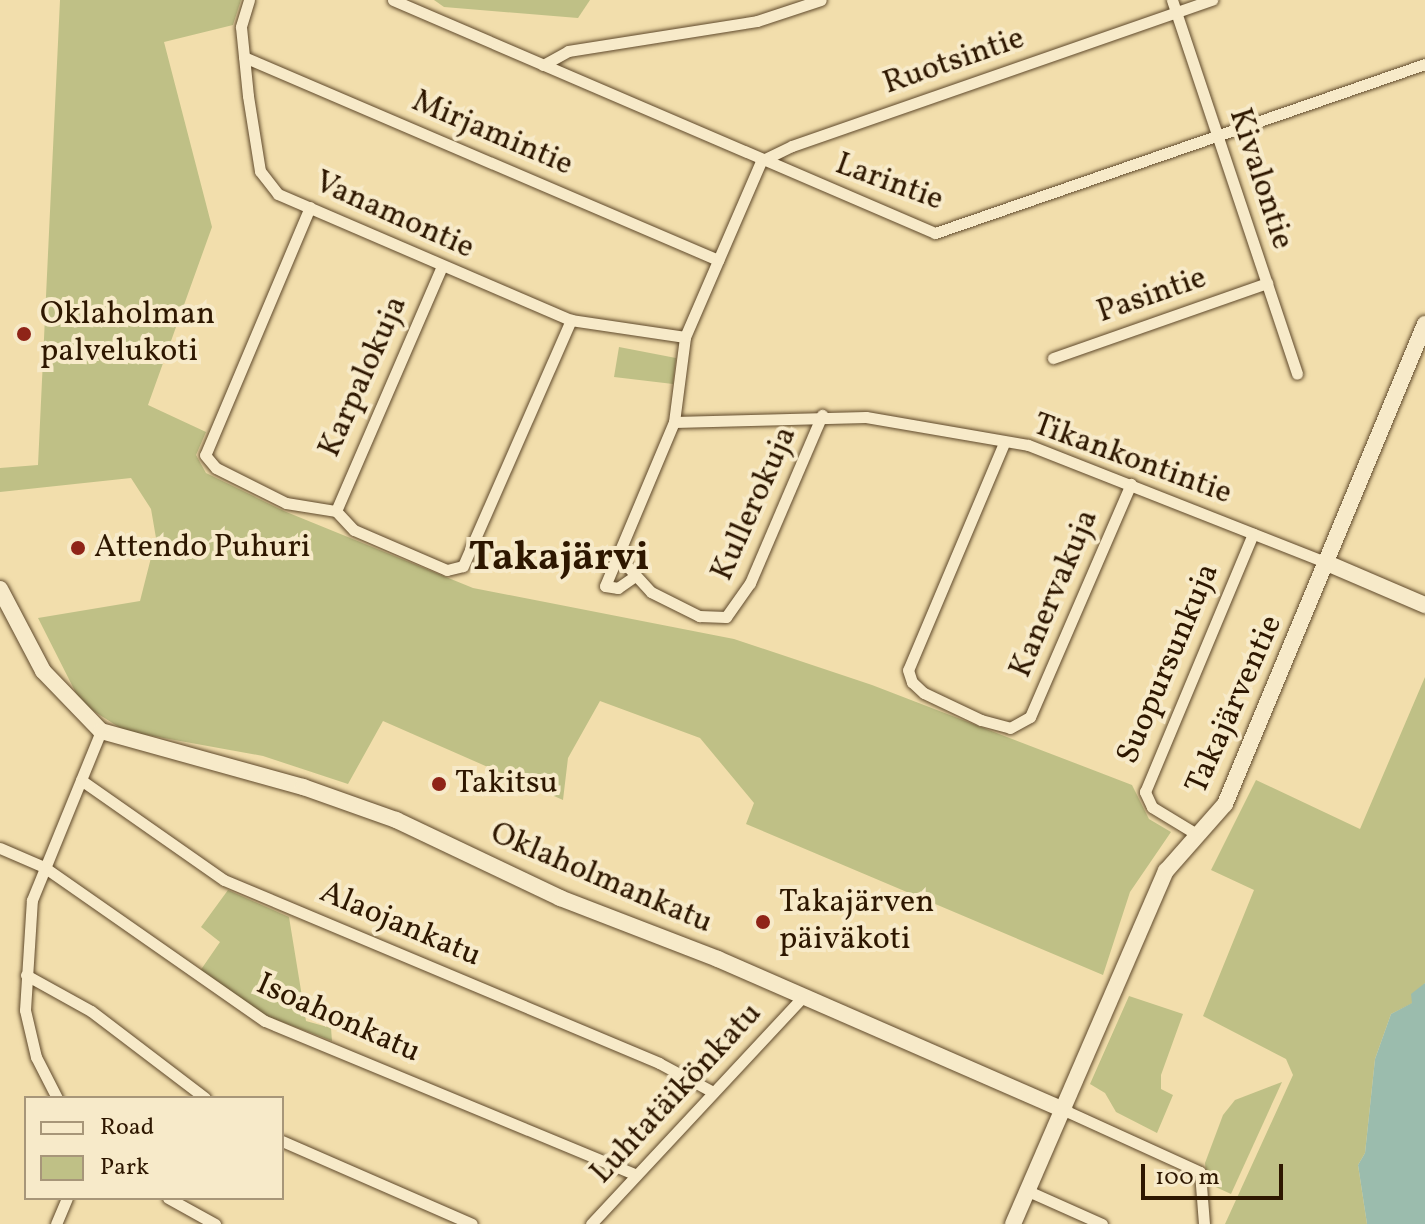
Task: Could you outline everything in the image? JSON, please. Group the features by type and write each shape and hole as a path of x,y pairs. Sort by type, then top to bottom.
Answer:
{"street":[{"name":"Vanamontie","path":"249,0 241,27 244,57 262,176 278,194 571,320 685,337"},
{"name":"Larintie","path":"393,0 919,229 941,233 1425,64"},
{"path":"543,65 568,51 757,21 821,0"},
{"name":"Kivalontie","path":"1172,0 1297,374"},
{"name":"Ruotsintie","path":"761,161 792,146 1212,0"},
{"name":"Mirjamintie","path":"244,57 718,260"},
{"path":"618,556 635,576 618,588 605,586 674,422 685,337 761,161"},
{"path":"310,207 205,455 216,468 286,503 336,511 354,530 444,569 460,568 571,320"},
{"name":"Karpalokuja","path":"336,511 442,266"},
{"name":"Pasintie","path":"1053,358 1267,283"},
{"name":"Takajärventie","path":"1013,1224 1166,871 1225,804 1425,324"},
{"name":"Tikankontintie","path":"674,422 822,415 888,419 1004,443 1028,445 1327,563"},
{"name":"Kullerokuja","path":"635,576 651,592 699,616 719,619 732,612 750,583 822,415"},
{"name":"Kanervakuja","path":"1004,443 908,676 924,693 953,709 1005,727 1024,724 1131,484"},
{"name":"Suopursunkuja","path":"1198,835 1152,807 1145,792 1253,534"},
{"path":"1327,563 1425,605"},
{"path":"0,589 43,671 101,731 32,900 26,975 32,1044 56,1096"},
{"name":"Oklaholmankatu","path":"101,731 303,787 396,820 560,898 718,959 801,999 1186,1162 1203,1176 1204,1224"},
{"name":"Alaojankatu","path":"81,780 224,880 659,1063 713,1092"},
{"name":"Isoahonkatu","path":"0,848 44,867 265,1021 635,1174"},
{"path":"26,975 91,1011 202,1096"},
{"name":"Luhtatäikönkatu","path":"594,1223 635,1174 801,999"},
{"path":"284,1142 472,1224"},
{"path":"1028,1191 1102,1224"},
{"path":"56,1224 66,1200"},
{"path":"172,1200 215,1224"}],"green space":[{"path":"60,0 241,0 233,25 164,42 212,227 148,405 206,432 196,455 206,473 284,511 473,588 734,639 872,685 1132,785 1149,819 1171,832 1130,892 1103,975 746,824 754,803 700,738 600,701 568,758 563,800 383,721 348,784 263,756 125,731 81,703 38,618 140,601 156,538 151,509 131,478 0,492 0,468 38,465"},
{"path":"434,0 590,0 578,18 444,7"},
{"path":"619,347 676,358 673,384 614,377"},
{"path":"1425,677 1425,983 1413,1003 1391,1014 1375,1059 1365,1153 1358,1165 1367,1224 1225,1224 1293,1075 1286,1059 1203,1016 1254,890 1211,870 1256,780 1360,829"},
{"path":"228,890 289,917 306,1021 331,1028 332,1041 259,1013 200,971 220,942 201,927"},
{"path":"1129,996 1183,1014 1161,1075 1161,1089 1173,1095 1157,1133 1116,1112 1105,1093 1090,1084"},
{"path":"1282,1082 1231,1194 1207,1183 1205,1163 1223,1115 1235,1100"}],"shaded area":[{"path":"1425,983 1425,1224 1367,1224 1358,1165 1365,1153 1375,1059 1391,1014 1412,1003 1411,994"}],"place":[{"name":"Oklaholman palvelukoti","path":"24,334"},
{"name":"Attendo Puhuri","path":"78,548"},
{"name":"Takitsu","path":"439,784"},
{"name":"Takajärven päiväkoti","path":"763,922"}],"district":[{"name":"Takajärvi","path":"559,559"}]}
